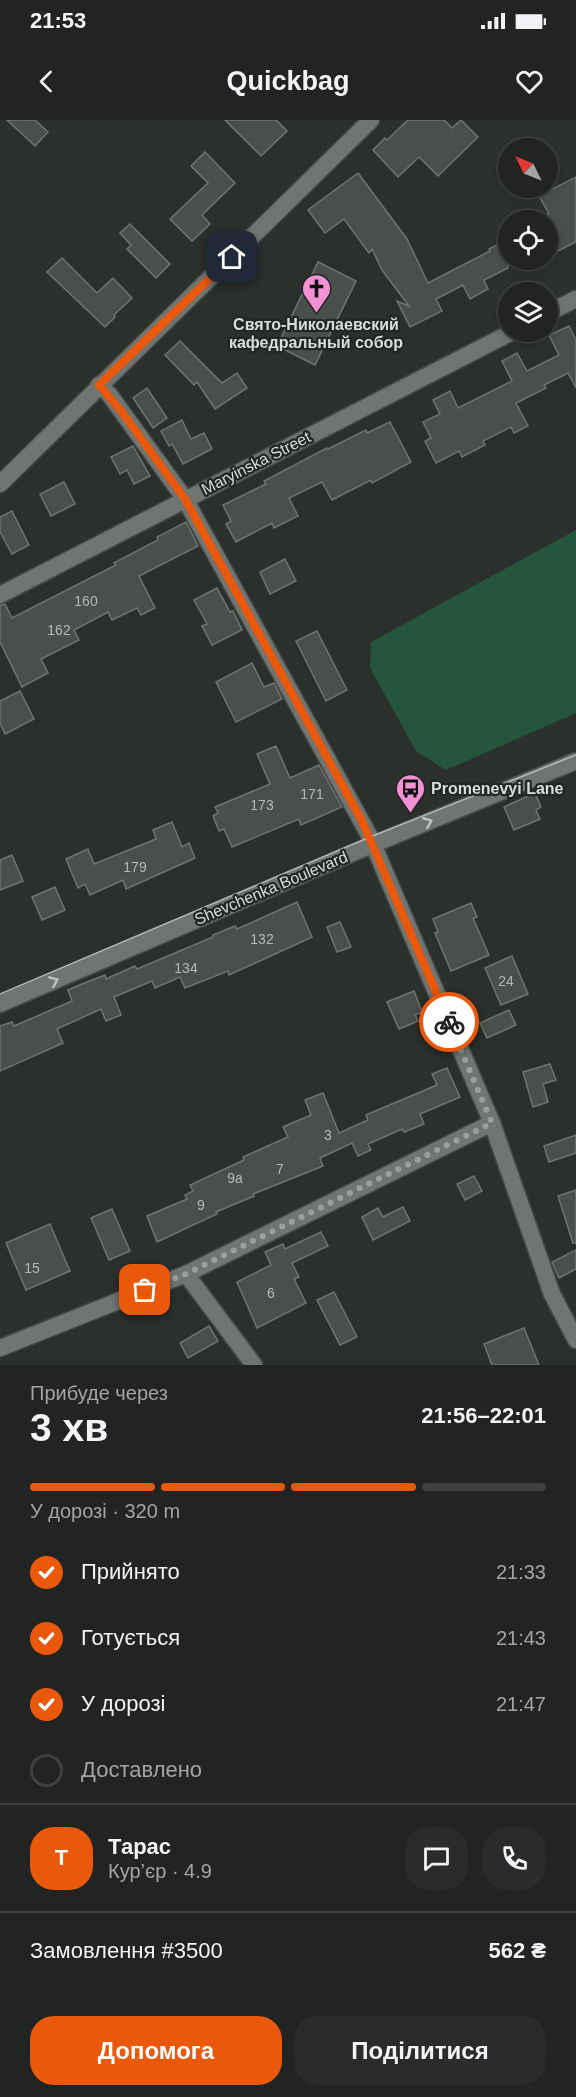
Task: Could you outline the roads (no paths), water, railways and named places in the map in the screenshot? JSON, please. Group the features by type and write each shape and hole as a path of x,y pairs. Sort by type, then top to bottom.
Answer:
{"street":[{"path":"0,484 371,120"},
{"path":"558,308 576,299"},
{"name":"Maryinska Street","path":"0,595 498,339"},
{"path":"99,385 115,403 185,499 374,844 492,1123 552,1294 576,1340"},
{"name":"Shevchenka Boulevard","path":"0,1004 374,844 576,761"},
{"path":"0,1348 186,1274 492,1123"},
{"path":"186,1274 254,1365"}],"tram line":[{"path":"0,994 370,837 576,755"}],"place":[{"name":"Свято-Николаевский кафедральный собор","path":"316,314"},
{"name":"Promenevyi Lane","path":"410,814"}]}
